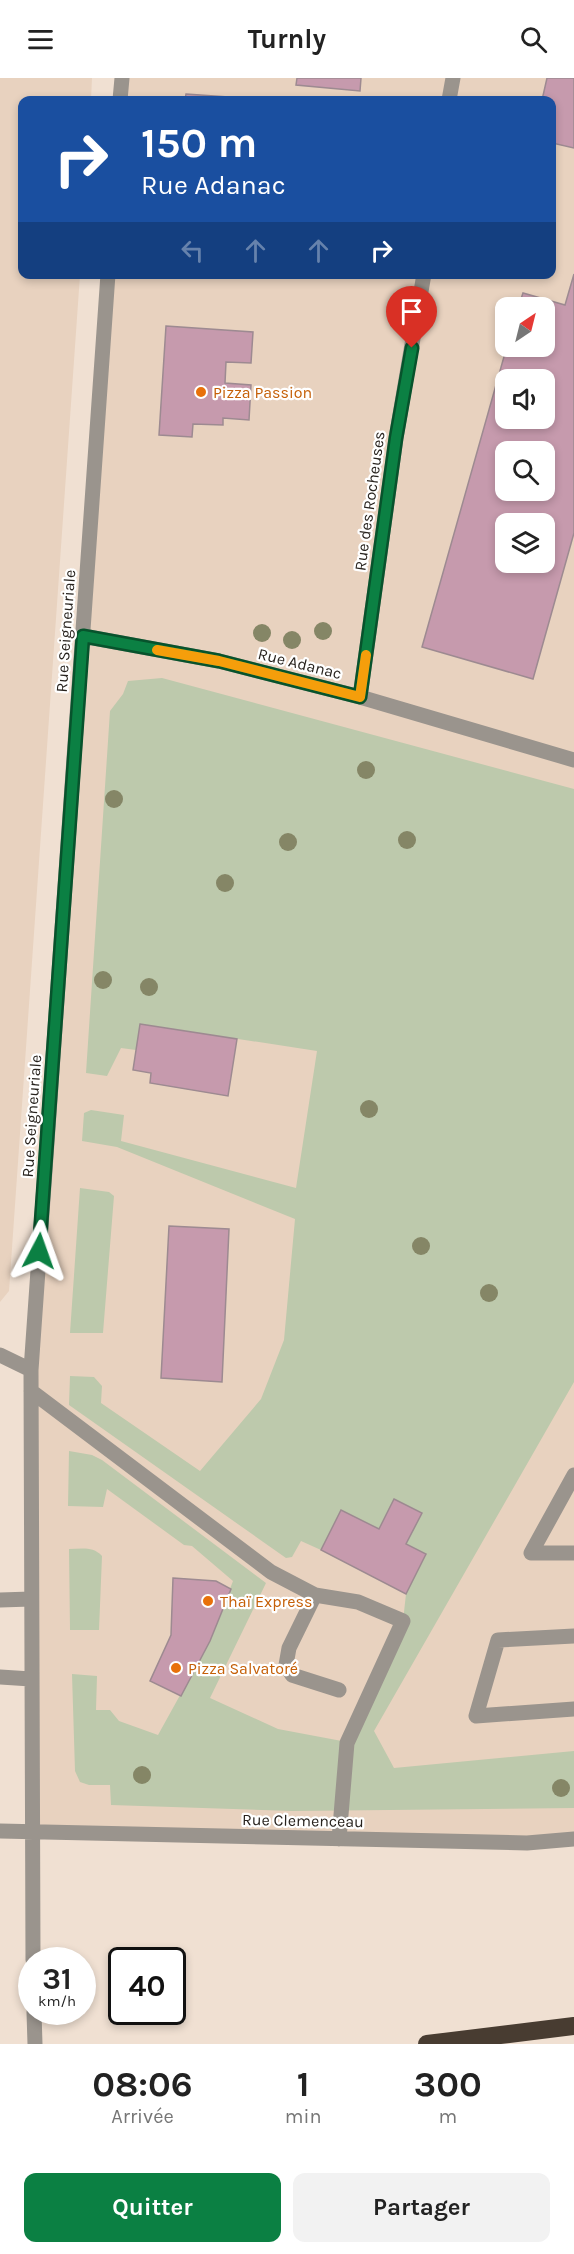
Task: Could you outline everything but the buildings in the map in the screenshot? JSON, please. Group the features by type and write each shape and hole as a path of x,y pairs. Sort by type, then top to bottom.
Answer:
{"highway":[{"path":"427,2044 574,2026"}],"street":[{"path":"120,96 122,78"},
{"path":"450,96 453,78"},
{"name":"Rue Seigneuriale","path":"33,1947 31,1370 108,279"},
{"name":"Rue des Rocheuses","path":"360,697 396,438 423,279"},
{"name":"Rue Adanac","path":"83,636 219,661 360,697 574,760"},
{"path":"0,1355 31,1370"},
{"path":"31,1391 271,1572 315,1595 358,1602 403,1621 347,1743 339,1839"},
{"path":"574,1475 531,1553 574,1552"},
{"path":"315,1595 289,1648 286,1665 292,1675 339,1690"},
{"path":"0,1600 31,1599"},
{"path":"574,1636 498,1640 476,1716 574,1709"},
{"path":"0,1677 31,1679"},
{"name":"Rue Clemenceau","path":"0,1831 527,1843 574,1839"},
{"name":"Rue Clemenceau","path":"0,1838 31,1832"},
{"path":"34,2025 35,2044"}],"shaded area":[{"path":"0,78 92,78 91,96 18,96 18,279 80,279 9,1291 0,1302"},
{"path":"122,78 574,78 574,1839 31,1832 31,1370 108,279 556,279 556,96 120,96"}],"green space":[{"path":"162,678 574,789 574,1382 374,1731 394,1768 574,1751 574,1808 292,1811 111,1805 110,1785 89,1785 80,1782 75,1771 72,1674 97,1676 96,1710 110,1710 119,1721 158,1735 210,1641 233,1581 192,1546 184,1545 107,1489 103,1507 68,1506 69,1451 92,1455 102,1460 266,1583 210,1698 278,1729 347,1742 403,1621 406,1594 426,1555 406,1544 422,1513 379,1529 341,1510 321,1550 301,1541 292,1557 286,1558 69,1405 70,1376 94,1377 102,1386 101,1403 200,1471 261,1399 284,1340 295,1219 117,1147 82,1141 84,1113 91,1110 124,1115 121,1141 296,1188 317,1051 141,1024 136,1050 121,1048 107,1076 86,1073 110,711 123,694 128,681"},
{"path":"80,1188 109,1192 114,1196 103,1333 70,1333"},
{"path":"69,1549 91,1549 102,1556 99,1630 70,1630"}],"slow traffic":[{"path":"157,650 219,661 360,697 366,655"}],"place":[{"name":"Pizza Passion","path":"201,392"},
{"name":"Thaï Express","path":"208,1601"},
{"name":"Pizza Salvatoré","path":"176,1668"}],"route":[{"path":"39,1251 83,636 219,661 360,697 396,438 412,348"}]}
